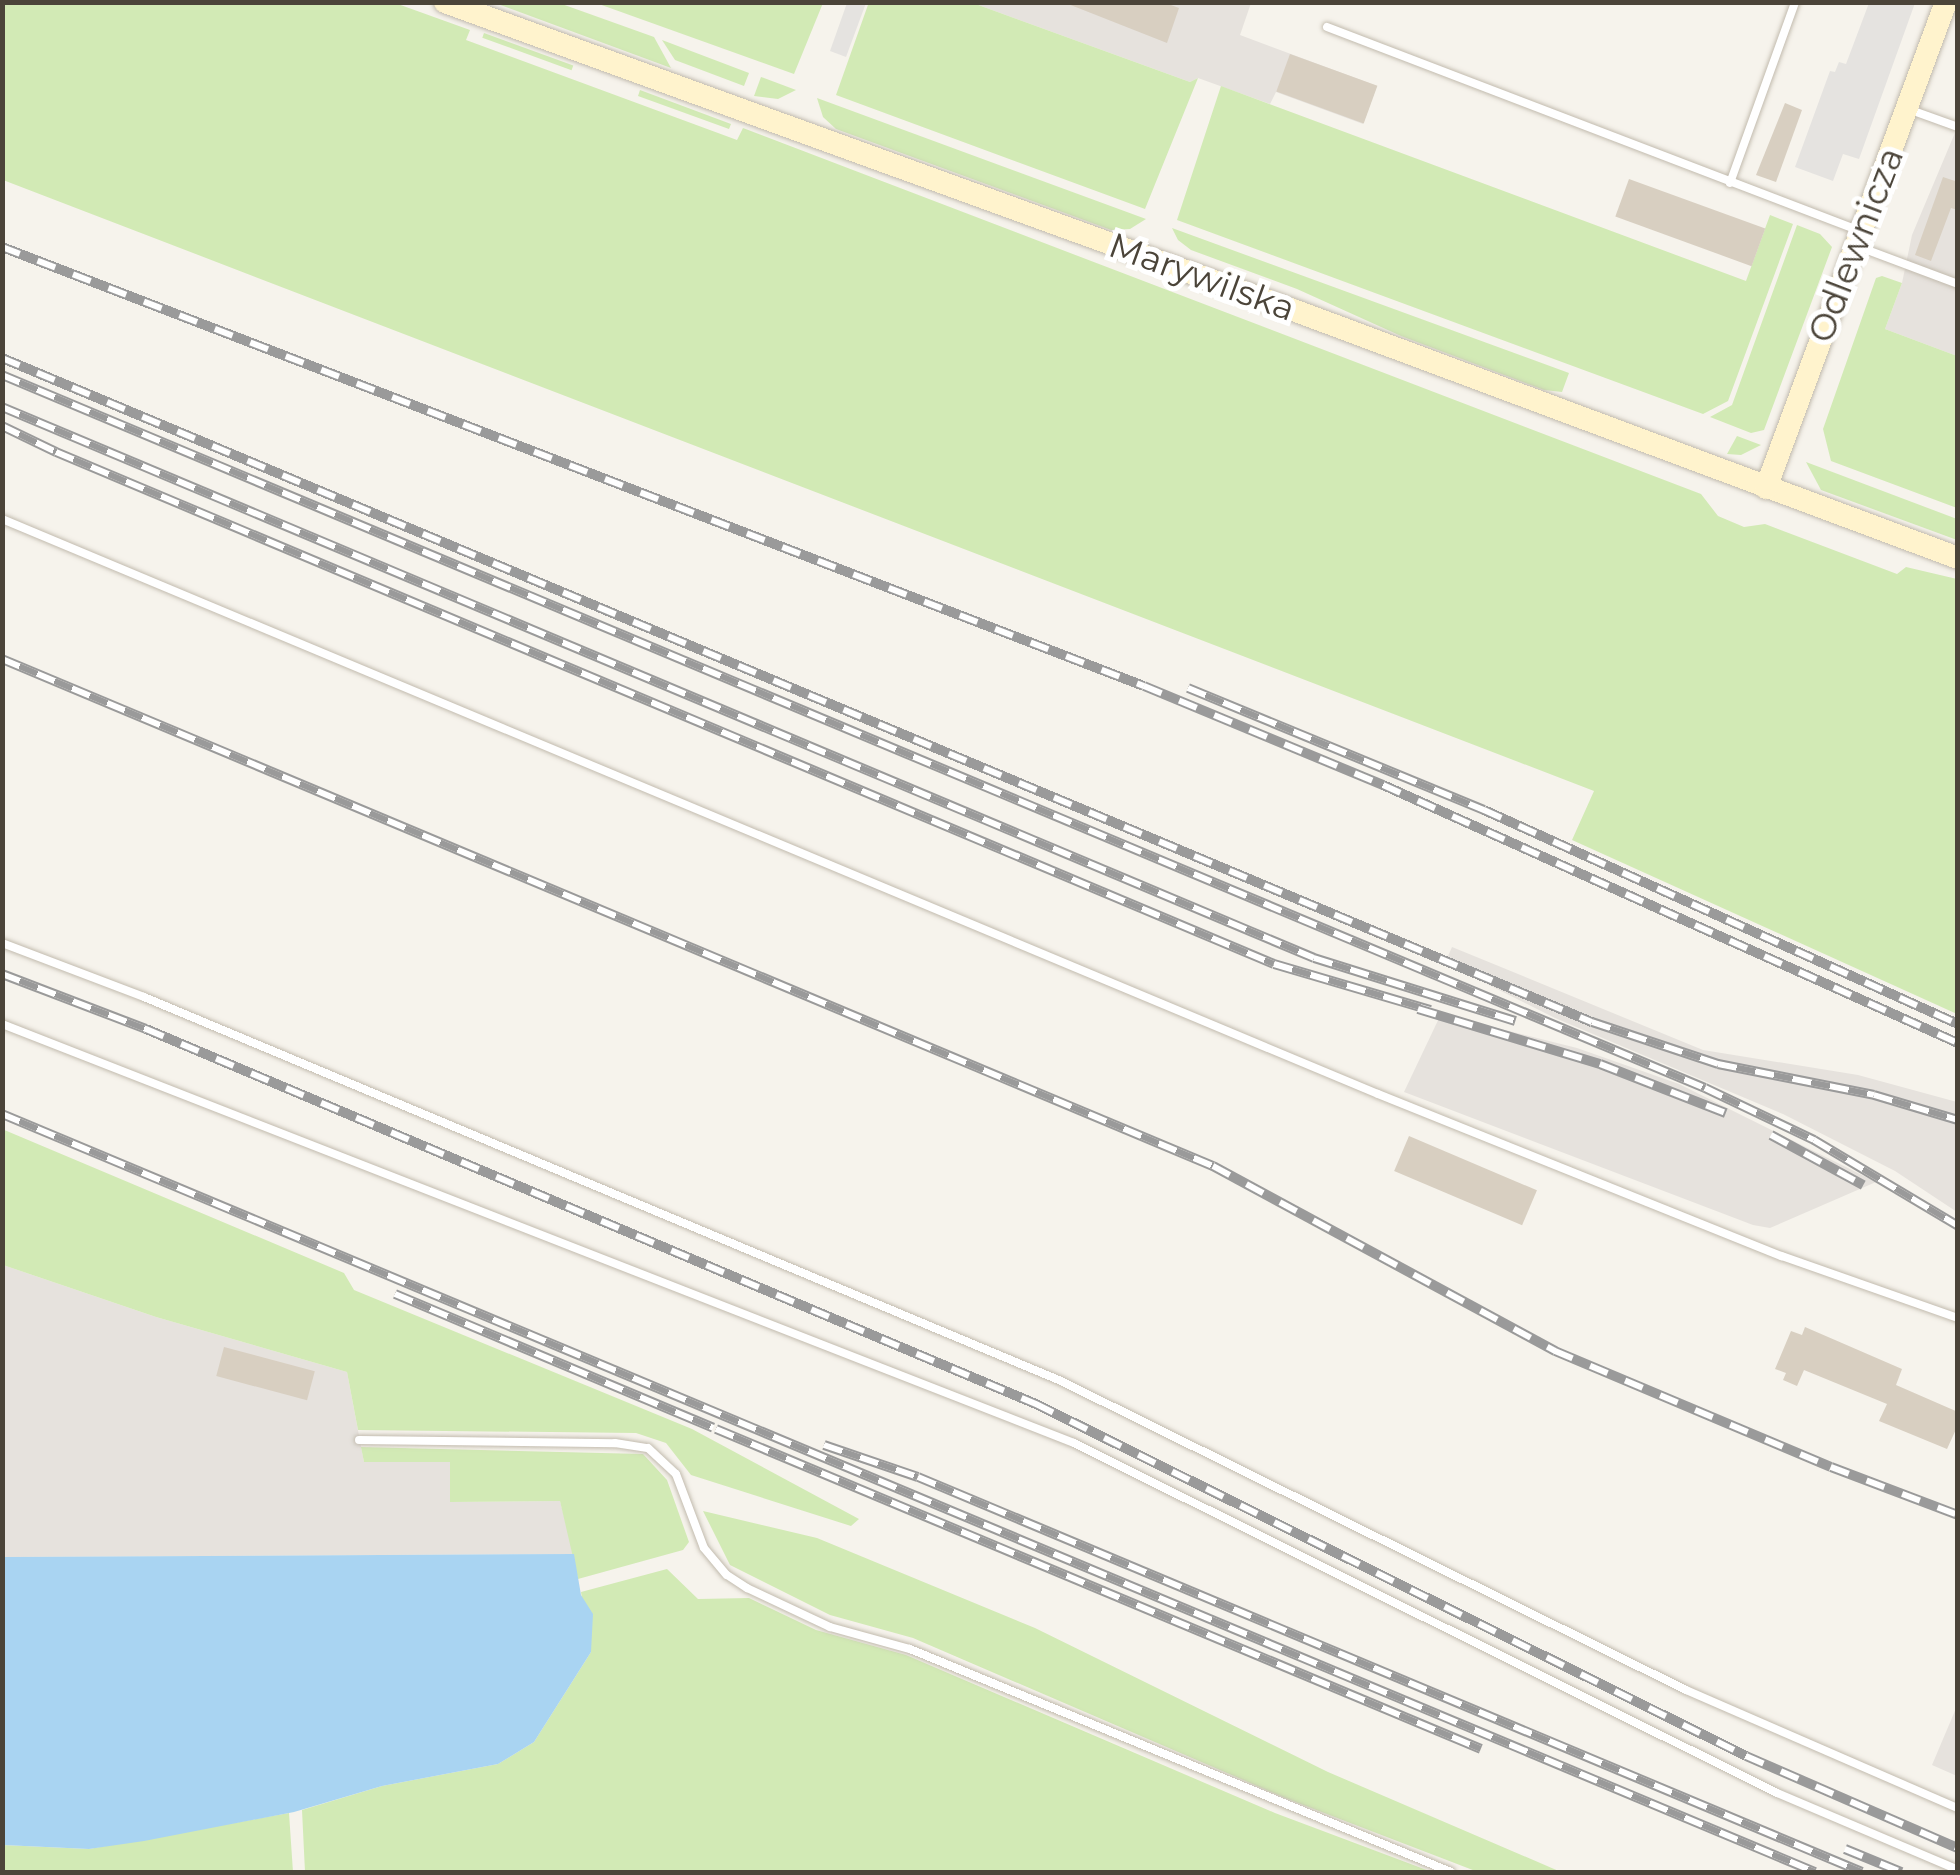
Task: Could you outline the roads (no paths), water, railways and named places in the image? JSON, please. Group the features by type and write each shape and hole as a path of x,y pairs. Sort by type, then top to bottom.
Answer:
{"main road":[{"name":"Marywilska","path":"445,2 1296,311 1958,558"},
{"name":"Odlewnicza","path":"1766,488 1946,2"}],"lane":[{"path":"1730,183 1796,2"},
{"path":"1328,27 1730,183 1955,283 1958,271"},
{"path":"1907,109 1958,127"},
{"path":"2,520 1378,1094 1782,1256 1958,1318"},
{"path":"2,943 144,997 1060,1380 1686,1690 1958,1808"},
{"path":"2,1024 1074,1443 1777,1793 1958,1870"},
{"path":"360,1440 615,1442 648,1448 676,1474 704,1548 727,1574 747,1588 830,1627 910,1649 1451,1872"}],"water":[{"path":"574,1554 581,1595 593,1614 591,1652 534,1742 498,1764 382,1786 294,1812 144,1841 89,1849 3,1845 3,1557"}],"railway":[{"path":"2,247 1144,686 1383,785 1958,1043"},
{"path":"2,358 1592,1022 1718,1064 1874,1095 1958,1120"},
{"path":"2,375 1705,1088 1814,1140 1958,1226"},
{"path":"2,407 1314,958 1515,1021"},
{"path":"2,426 1274,964 1430,1010"},
{"path":"2,659 1213,1166 1555,1351 1831,1467 1958,1515"},
{"path":"1188,688 1484,810 1958,1024"},
{"path":"2,974 146,1029 1036,1404 1746,1756 1958,1848"},
{"path":"1418,1009 1600,1064 1726,1113"},
{"path":"2,1114 1815,1872"},
{"path":"1771,1135 1863,1185"},
{"path":"395,1294 713,1428"},
{"path":"716,1429 1481,1749"},
{"path":"824,1445 918,1477 1862,1872"},
{"path":"1845,1849 1901,1872"}]}
